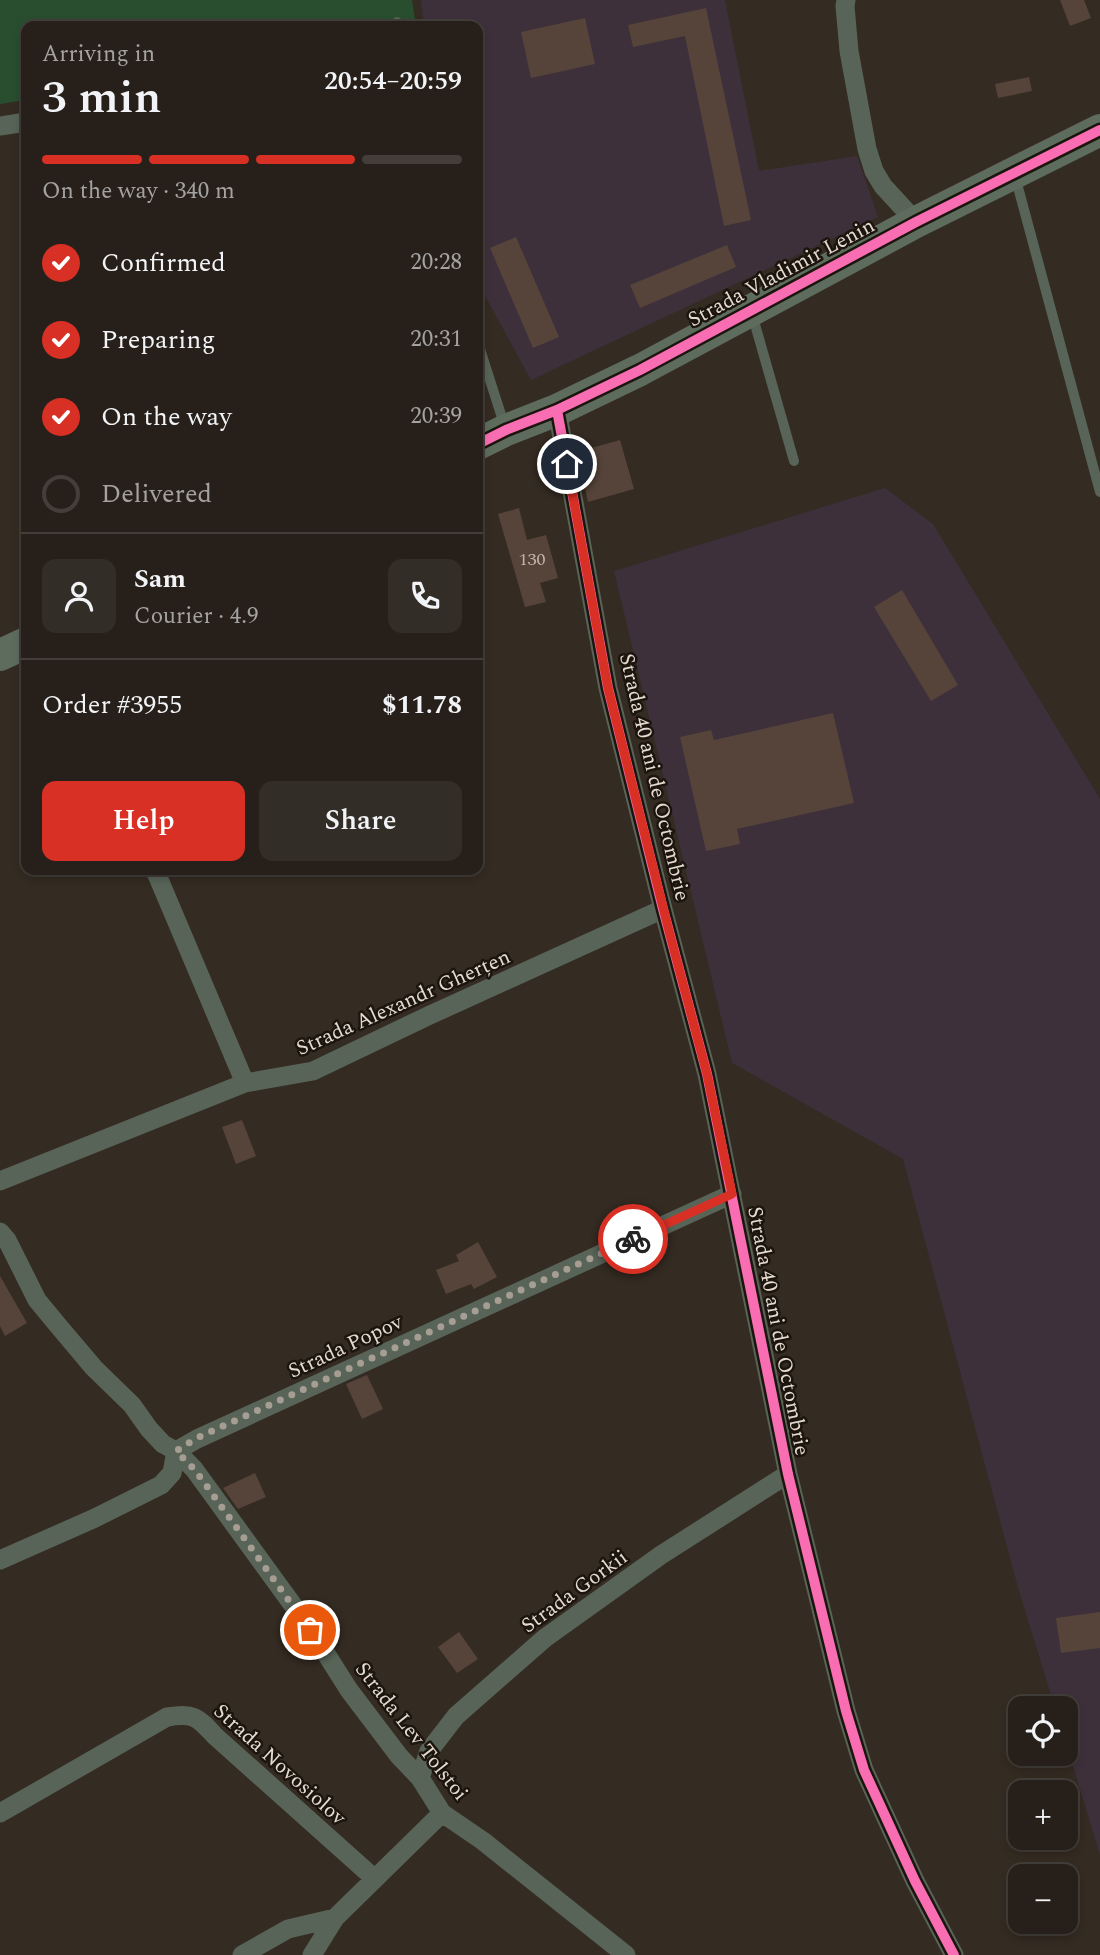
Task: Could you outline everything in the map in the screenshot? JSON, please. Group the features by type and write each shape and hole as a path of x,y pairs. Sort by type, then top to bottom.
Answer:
{"main road":[{"name":"Strada Vladimir Lenin","path":"483,442 640,370 916,222 1100,130"},
{"path":"0,655 21,645"}],"street":[{"path":"846,0 849,51 867,149 874,171 883,186 916,222"},
{"path":"0,126 21,123"},
{"name":"Strada 40 ani de Octombrie","path":"557,410 608,688 707,1074 788,1474 846,1711 864,1770 915,1881 954,1955"},
{"path":"157,875 245,1083"},
{"name":"Strada Alexandr Gherțen","path":"1,1178 245,1083 313,1071 663,909"},
{"name":"Strada Popov","path":"176,1451 197,1438 732,1194"},
{"name":"Strada Lev Tolstoi","path":"0,1232 7,1240 37,1300 94,1368 132,1405 149,1429 194,1469 379,1731 420,1778 442,1813 484,1841 626,1955"},
{"path":"0,1560 161,1486 172,1473 176,1451"},
{"name":"Strada Gorkii","path":"420,1778 429,1751 456,1716 545,1638 661,1555 788,1474"},
{"name":"Strada Novosiolov","path":"0,1813 167,1717 186,1714 202,1721 215,1736 374,1878"},
{"path":"312,1955 335,1918 442,1813"},
{"path":"242,1955 288,1929 335,1918"}],"lane":[{"path":"1014,172 1100,492"},
{"path":"751,310 794,461"},
{"path":"483,359 506,430"}],"shaded area":[{"path":"421,0 725,0 759,171 857,156 878,217 531,380 483,292 483,21 423,21"},
{"path":"885,488 933,524 1100,799 1100,1855 1073,1766 1078,1766 1078,1696 1051,1696 1017,1584 903,1159 732,1063 614,571"}],"green space":[{"path":"0,0 412,0 415,21 21,21 21,101 0,104"}],"building":[{"path":"1060,0 1084,0 1091,18 1070,26"},
{"path":"706,8 751,220 724,226 685,36 633,47 628,25"},
{"path":"585,18 595,64 531,78 521,32"},
{"path":"1029,77 1032,91 998,98 995,84"},
{"path":"516,237 559,337 533,348 490,248"},
{"path":"727,245 736,267 640,308 630,285"},
{"path":"620,440 634,489 588,502 577,452"},
{"path":"519,508 527,540 546,535 558,578 540,583 546,602 525,607 498,514"},
{"path":"902,590 958,685 931,701 874,607"},
{"path":"833,713 854,803 737,829 740,844 706,851 680,737 711,730 714,740"},
{"path":"242,1120 256,1156 236,1164 222,1127"},
{"path":"478,1242 497,1277 474,1289 471,1284 446,1294 436,1270 459,1261 456,1255"},
{"path":"0,1276 27,1323 5,1336 0,1326"},
{"path":"367,1375 383,1409 362,1419 346,1384"},
{"path":"255,1473 266,1497 238,1509 223,1488"},
{"path":"1100,1612 1100,1648 1061,1653 1056,1618"},
{"path":"459,1632 478,1659 457,1673 438,1647"}],"cycle path":[{"path":"483,442 640,370 916,222 1100,130"},
{"path":"557,410 608,688 707,1074 788,1474 846,1711 864,1770 915,1881 954,1955"}],"way so far":[{"path":"310,1630 230,1517 194,1469 176,1451 197,1438 633,1239"}],"route":[{"path":"567,464 608,688 707,1074 732,1194 633,1239"}]}
